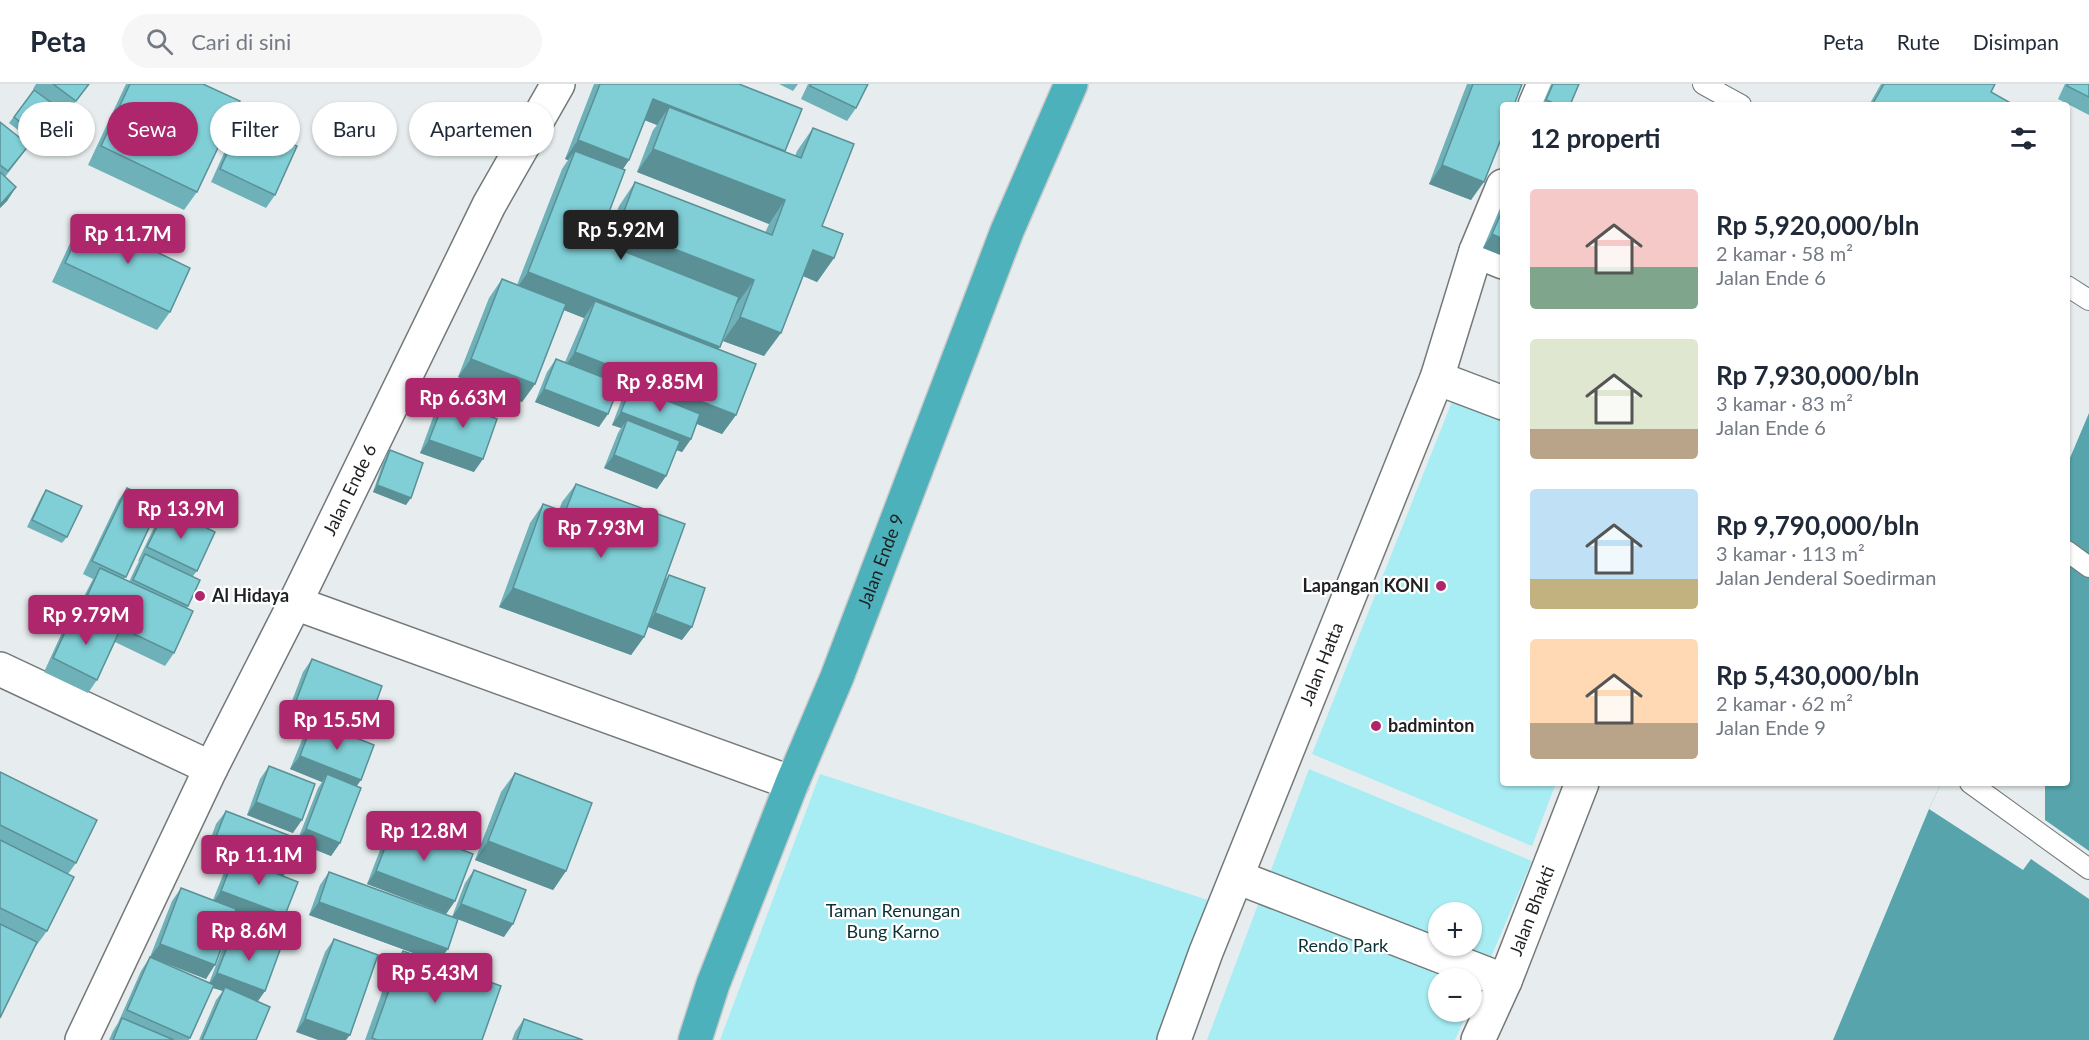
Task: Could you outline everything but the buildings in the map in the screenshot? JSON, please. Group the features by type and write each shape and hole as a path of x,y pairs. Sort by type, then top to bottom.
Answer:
{"highway":[{"name":"Jalan Ende 9","path":"695,1040 713,984 792,783 837,678 1007,231 1071,84"}],"street":[{"name":"Jalan Ende 6","path":"82,1040 211,768 296,603 489,206 558,84"},
{"path":"1536,102 1544,84"},
{"name":"Jalan Hatta","path":"1174,1040 1206,952 1437,378 1490,257 1500,202"},
{"path":"1437,378 1500,402"},
{"path":"296,603 792,783"},
{"path":"0,669 211,768"},
{"name":"Jalan Bhakti","path":"1478,1040 1505,981 1581,786"},
{"path":"1237,877 1505,981"}],"lane":[{"path":"1704,84 1737,102"},
{"path":"2070,288 2089,300"},
{"path":"2070,553 2089,567"},
{"path":"1974,786 2089,869"}],"green space":[{"name":"Lapangan KONI","path":"1453,399 1500,417 1500,786 1555,786 1532,846 1312,754"},
{"name":"Rendo Park","path":"1309,769 1532,861 1482,978 1482,968 1428,968 1428,1022 1463,1022 1455,1040 1207,1040"},
{"name":"Taman Renungan Bung Karno","path":"820,774 1208,900 1156,1040 720,1040"}],"shaded area":[{"path":"2089,413 2089,1040 1833,1040 1940,786 2070,786 2070,458"}],"pier":[{"path":"1940,786 2045,786 2045,820 2089,851 2089,899 2031,859 2023,870 1929,809"}],"place":[{"name":"Lapangan KONI","path":"1441,586"},
{"name":"Al Hidaya","path":"200,596"},
{"name":"badminton","path":"1376,726"}]}
